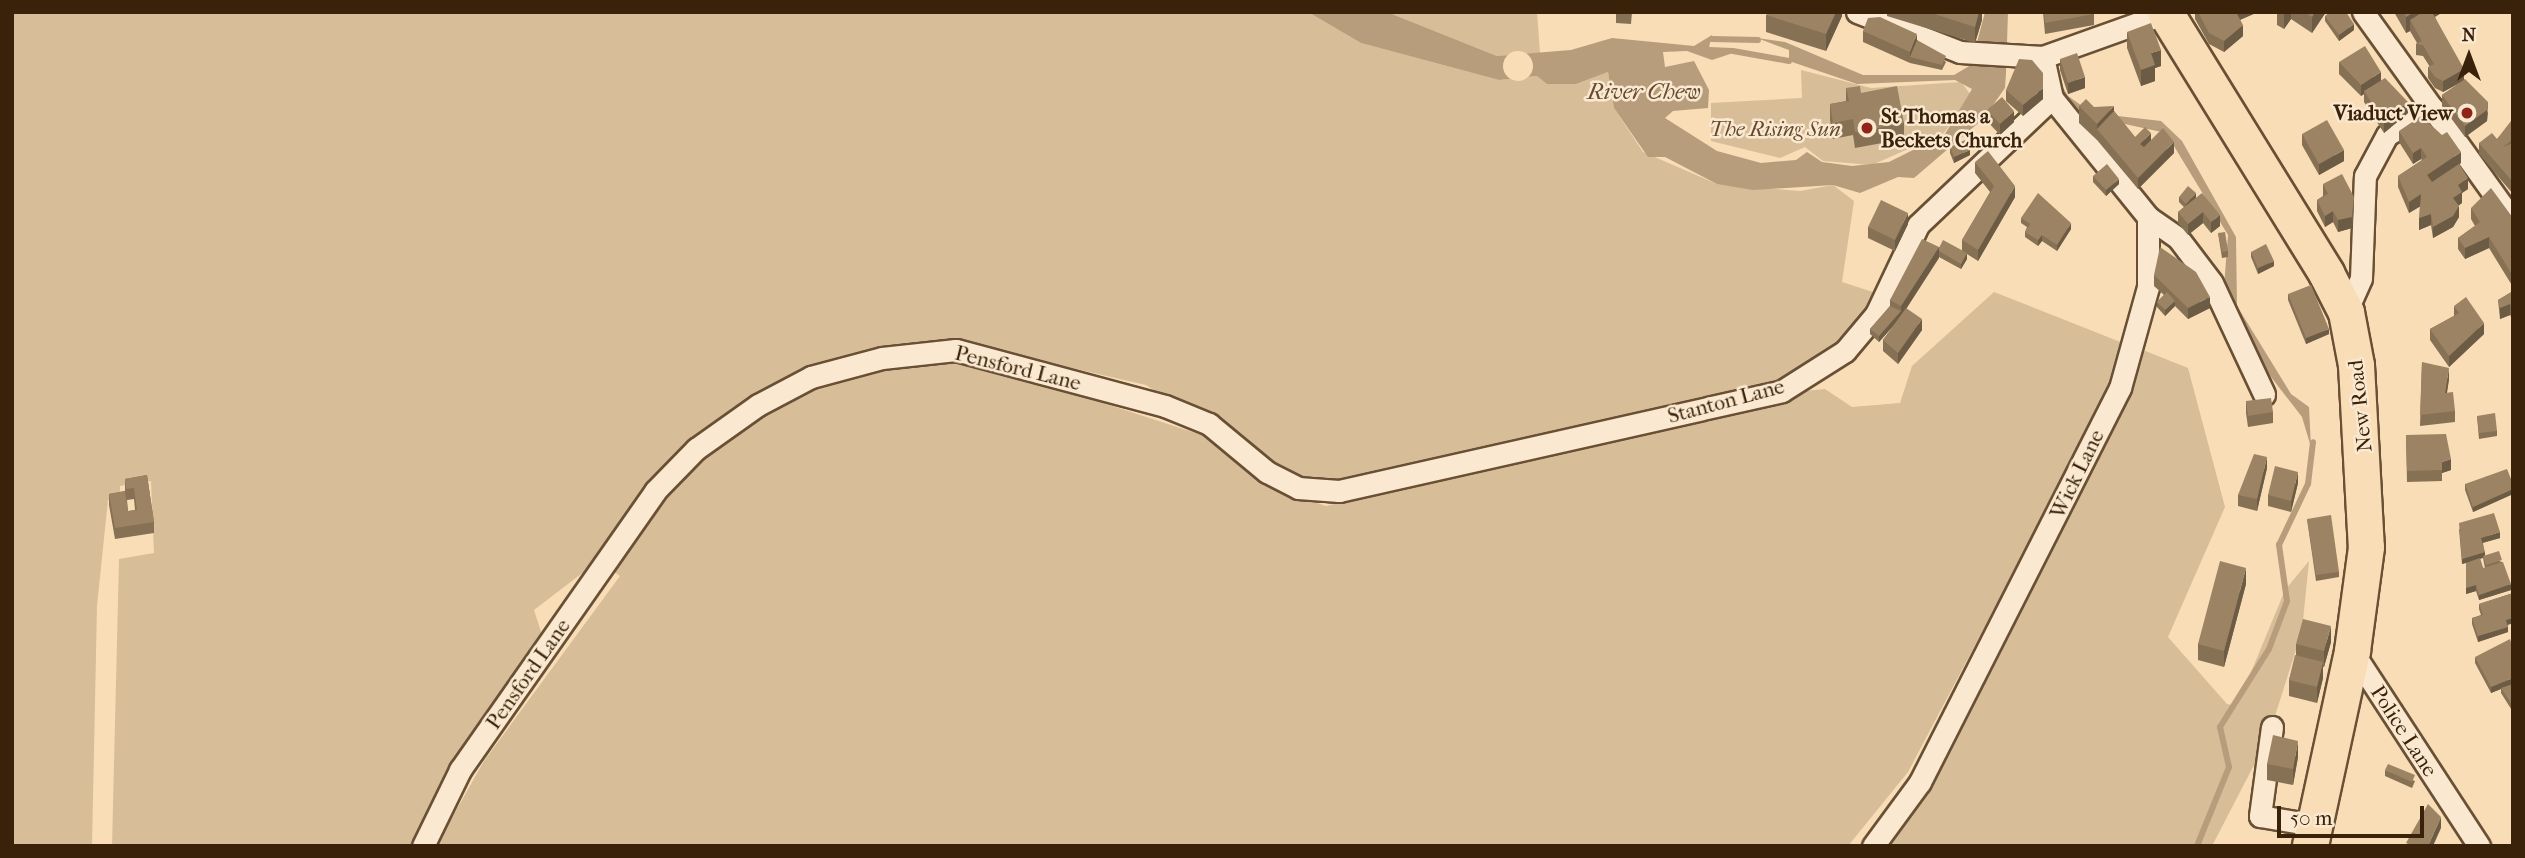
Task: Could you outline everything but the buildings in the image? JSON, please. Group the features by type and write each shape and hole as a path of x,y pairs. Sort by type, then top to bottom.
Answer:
{"highway":[{"name":"New Road","path":"2167,13 2237,122 2346,312 2367,489 2351,651 2312,835"}],"street":[{"path":"1857,12 1963,52 2043,57 2167,13"},
{"path":"2363,12 2513,220"},
{"path":"2043,57 2052,99 2148,217 2178,239 2212,283 2264,394"},
{"name":"Stanton Lane","path":"1398,479 1782,391 1845,351 1876,314 1918,225 2052,99"},
{"path":"2346,312 2361,278 2365,176 2386,135 2433,108"},
{"name":"Wick Lane","path":"1873,846 1920,782 2120,388 2148,287 2148,217"},
{"name":"Pensford Lane","path":"423,846 460,770 655,491 696,449 758,405 811,377 882,358 957,351 1165,406 1209,424 1267,472 1298,488 1339,491 1398,479"},
{"name":"Police Lane","path":"2351,651 2479,846"},
{"path":"2272,727 2260,816 2312,835"}],"green space":[{"path":"12,12 1308,12 1361,43 1499,80 1537,76 1548,84 1576,84 1608,72 1614,108 1643,152 1717,184 1800,191 1833,185 1854,201 1842,282 1876,293 1872,310 1842,347 1781,389 1338,487 1299,485 1146,385 1050,363 1066,391 1202,435 1261,484 1326,506 1783,393 1825,389 1852,407 1900,403 1912,366 1994,292 2123,343 2115,380 1908,772 1848,846 436,846 484,761 620,576 598,561 534,610 543,638 414,846 112,846 119,559 154,553 151,481 120,486 120,499 108,500 97,606 92,846 12,846"},
{"path":"1387,12 1537,12 1540,53 1497,56"},
{"name":"The Rising Sun","path":"1801,70 1871,88 1961,82 1971,95 1944,133 1872,165 1823,161 1805,147 1780,158 1711,141 1711,103 1802,98"},
{"path":"2143,350 2188,368 2225,507 2168,637 2227,704 2237,706 2285,590 2309,561 2302,631 2268,738 2212,846 1888,846 1927,790 2075,505 2130,396"}],"water":[{"name":"River Chew","path":"1308,12 1387,12 1497,56 1571,50 1612,38 1694,46 1712,35 1709,47 1733,48 1733,53 1712,60 1687,51 1663,52 1665,67 1694,61 1709,90 1708,108 1673,111 1665,118 1717,151 1761,163 1796,160 1807,152 1822,162 1852,166 1889,162 1945,134 1972,89 1955,80 1857,84 1789,61 1789,50 1757,38 1785,42 1863,75 1954,75 1971,65 1985,12 2008,12 2005,88 1983,119 1914,178 1898,177 1860,193 1833,185 1753,190 1717,184 1665,157 1648,157 1614,108 1608,72 1576,84 1547,84 1537,76 1499,80 1361,43"},
{"path":"2053,70 2068,96 2092,113 2161,121 2182,141 2236,237 2237,306 2291,394 2309,407 2311,447 2302,417 2268,373 2230,304 2224,287 2228,235 2166,133 2079,114 2056,88"}],"pier":[{"path":"1518,51 1528,56 1533,66 1528,76 1518,81 1508,76 1503,66 1508,56"}],"waterway":[{"name":"River Chew","path":"1712,39 1758,40"},
{"name":"River Chew","path":"1733,51 1789,61"},
{"path":"2197,846 2229,767 2220,727 2269,649 2287,601 2279,545 2308,484 2313,442"}],"place":[{"name":"Viaduct View","path":"2467,113"},
{"name":"St Thomas a Beckets Church","path":"1867,128"}]}
